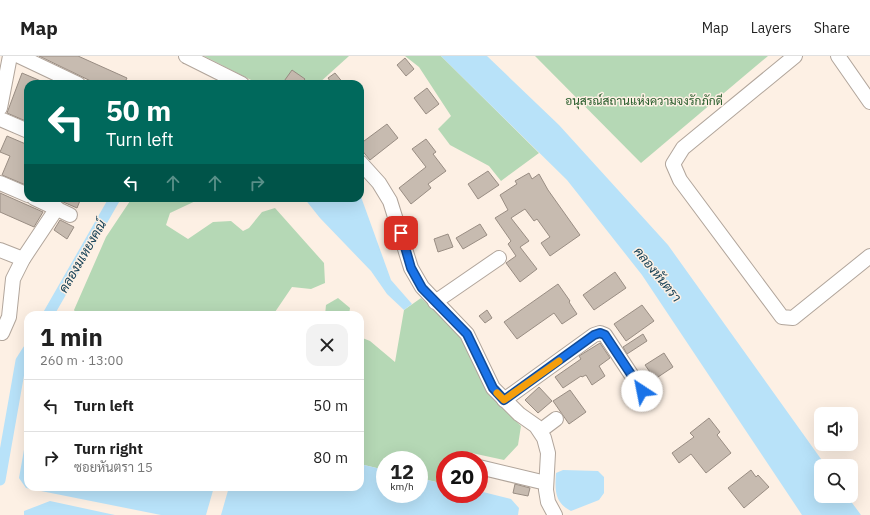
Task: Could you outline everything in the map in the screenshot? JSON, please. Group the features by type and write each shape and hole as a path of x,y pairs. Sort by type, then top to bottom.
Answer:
{"street":[{"path":"0,108 10,56"},
{"path":"19,56 70,80"},
{"path":"186,56 234,80"},
{"path":"795,56 683,148 673,164 680,180 782,317 793,318 870,256"},
{"path":"846,58 870,102"},
{"path":"0,119 24,129"},
{"path":"364,166 378,182 390,201 411,268 422,288 467,334 493,388 504,400 540,432 544,438 548,453 546,483 548,502 555,515"},
{"path":"0,183 24,193"},
{"path":"43,202 70,215"},
{"path":"2,333 9,317 13,279 22,259 57,208"},
{"path":"0,250 22,259"},
{"path":"436,302 499,258"},
{"path":"504,400 594,335 600,333 605,335 642,391"},
{"path":"540,432 556,418"},
{"path":"488,469 546,483"}],"green space":[{"path":"204,56 349,56 322,80 251,80"},
{"path":"405,56 441,56 539,153 501,181 489,166 450,145 438,129 451,116 419,67"},
{"name":"อนุสรณ์สถานแห่งความจงรักภักดี","path":"535,56 768,56 641,163"},
{"path":"129,202 193,202 170,213 166,225 188,239 213,222 231,221 243,231 249,228 262,212 275,208 324,263 325,283 311,289 292,287 276,311 75,311 106,237"},
{"path":"338,298 350,308 350,311 325,311 326,305"},
{"path":"421,298 462,336 487,388 504,409 521,426 518,445 504,460 488,457 488,451 436,451 436,482 428,480 428,451 376,451 376,468 364,465 364,339 370,341 395,362 404,310"}],"water":[{"name":"คลองหันตรา","path":"441,56 487,56 559,125 668,245 821,459 814,459 814,503 852,503 861,515 802,515 642,275 567,180"},
{"path":"307,202 363,202 391,280 412,304 404,310 387,294 371,271 320,218"},
{"path":"24,450 24,485 19,478"},
{"path":"364,465 376,468 376,503 428,503 428,480 436,482 436,503 488,503 488,493 511,499 519,508 518,515 221,515 228,491 364,491"},
{"path":"563,470 598,471 604,477 604,493 599,500 571,511 561,504 556,490 556,473"},
{"path":"41,491 213,491 206,515 161,515"},
{"path":"50,501 115,515 24,515 24,511"}],"building":[{"path":"39,56 78,56 127,78 126,80 89,80"},
{"path":"405,58 414,69 406,76 397,65"},
{"path":"292,70 305,79 304,80 285,80"},
{"path":"22,73 39,80 24,80 24,120 7,113"},
{"path":"335,73 341,80 329,80 328,78"},
{"path":"427,88 439,104 426,114 414,98"},
{"path":"387,124 398,138 370,160 364,153 364,141"},
{"path":"7,136 24,143 24,184 2,175 10,156 0,152"},
{"path":"426,139 436,152 433,154 446,171 428,184 431,188 411,204 399,188 426,167 412,149"},
{"path":"488,171 499,185 478,199 468,184"},
{"path":"529,173 532,179 539,174 548,190 580,235 550,256 541,243 550,237 537,219 534,221 525,209 511,218 529,241 520,247 537,269 520,282 506,263 516,256 508,244 511,241 495,218 508,210 500,195 517,184 515,181"},
{"path":"0,193 43,212 34,227 0,212"},
{"path":"63,202 79,202 77,208"},
{"path":"60,220 74,227 67,239 54,230"},
{"path":"480,224 487,235 463,249 456,238"},
{"path":"448,234 453,247 438,252 434,239"},
{"path":"615,272 626,288 594,310 583,295"},
{"path":"558,284 577,314 562,324 554,313 517,339 504,322"},
{"path":"642,305 654,321 626,341 614,324"},
{"path":"487,310 492,318 485,323 479,316"},
{"path":"643,334 647,341 627,354 623,347"},
{"path":"600,343 610,358 599,366 605,376 592,385 586,375 581,376 563,388 555,377 581,359 579,356"},
{"path":"664,353 673,367 655,379 645,365"},
{"path":"539,387 552,401 538,413 525,400"},
{"path":"570,390 586,412 569,424 553,401"},
{"path":"709,418 720,432 717,435 731,453 706,473 691,454 679,463 672,453 694,437 690,433"},
{"path":"751,470 756,477 758,475 769,487 744,508 728,488"},
{"path":"515,484 530,488 528,496 513,493"}],"waterway":[{"name":"คลองมเหยงคณ์","path":"50,311 113,202"},
{"name":"คลองมเหยงคณ์","path":"0,480 21,361 24,356"}],"slow traffic":[{"path":"497,393 504,400 559,361"}],"route":[{"path":"401,233 411,268 422,288 462,326 474,347 493,388 504,400 594,335 600,333 605,335 642,391"}]}
